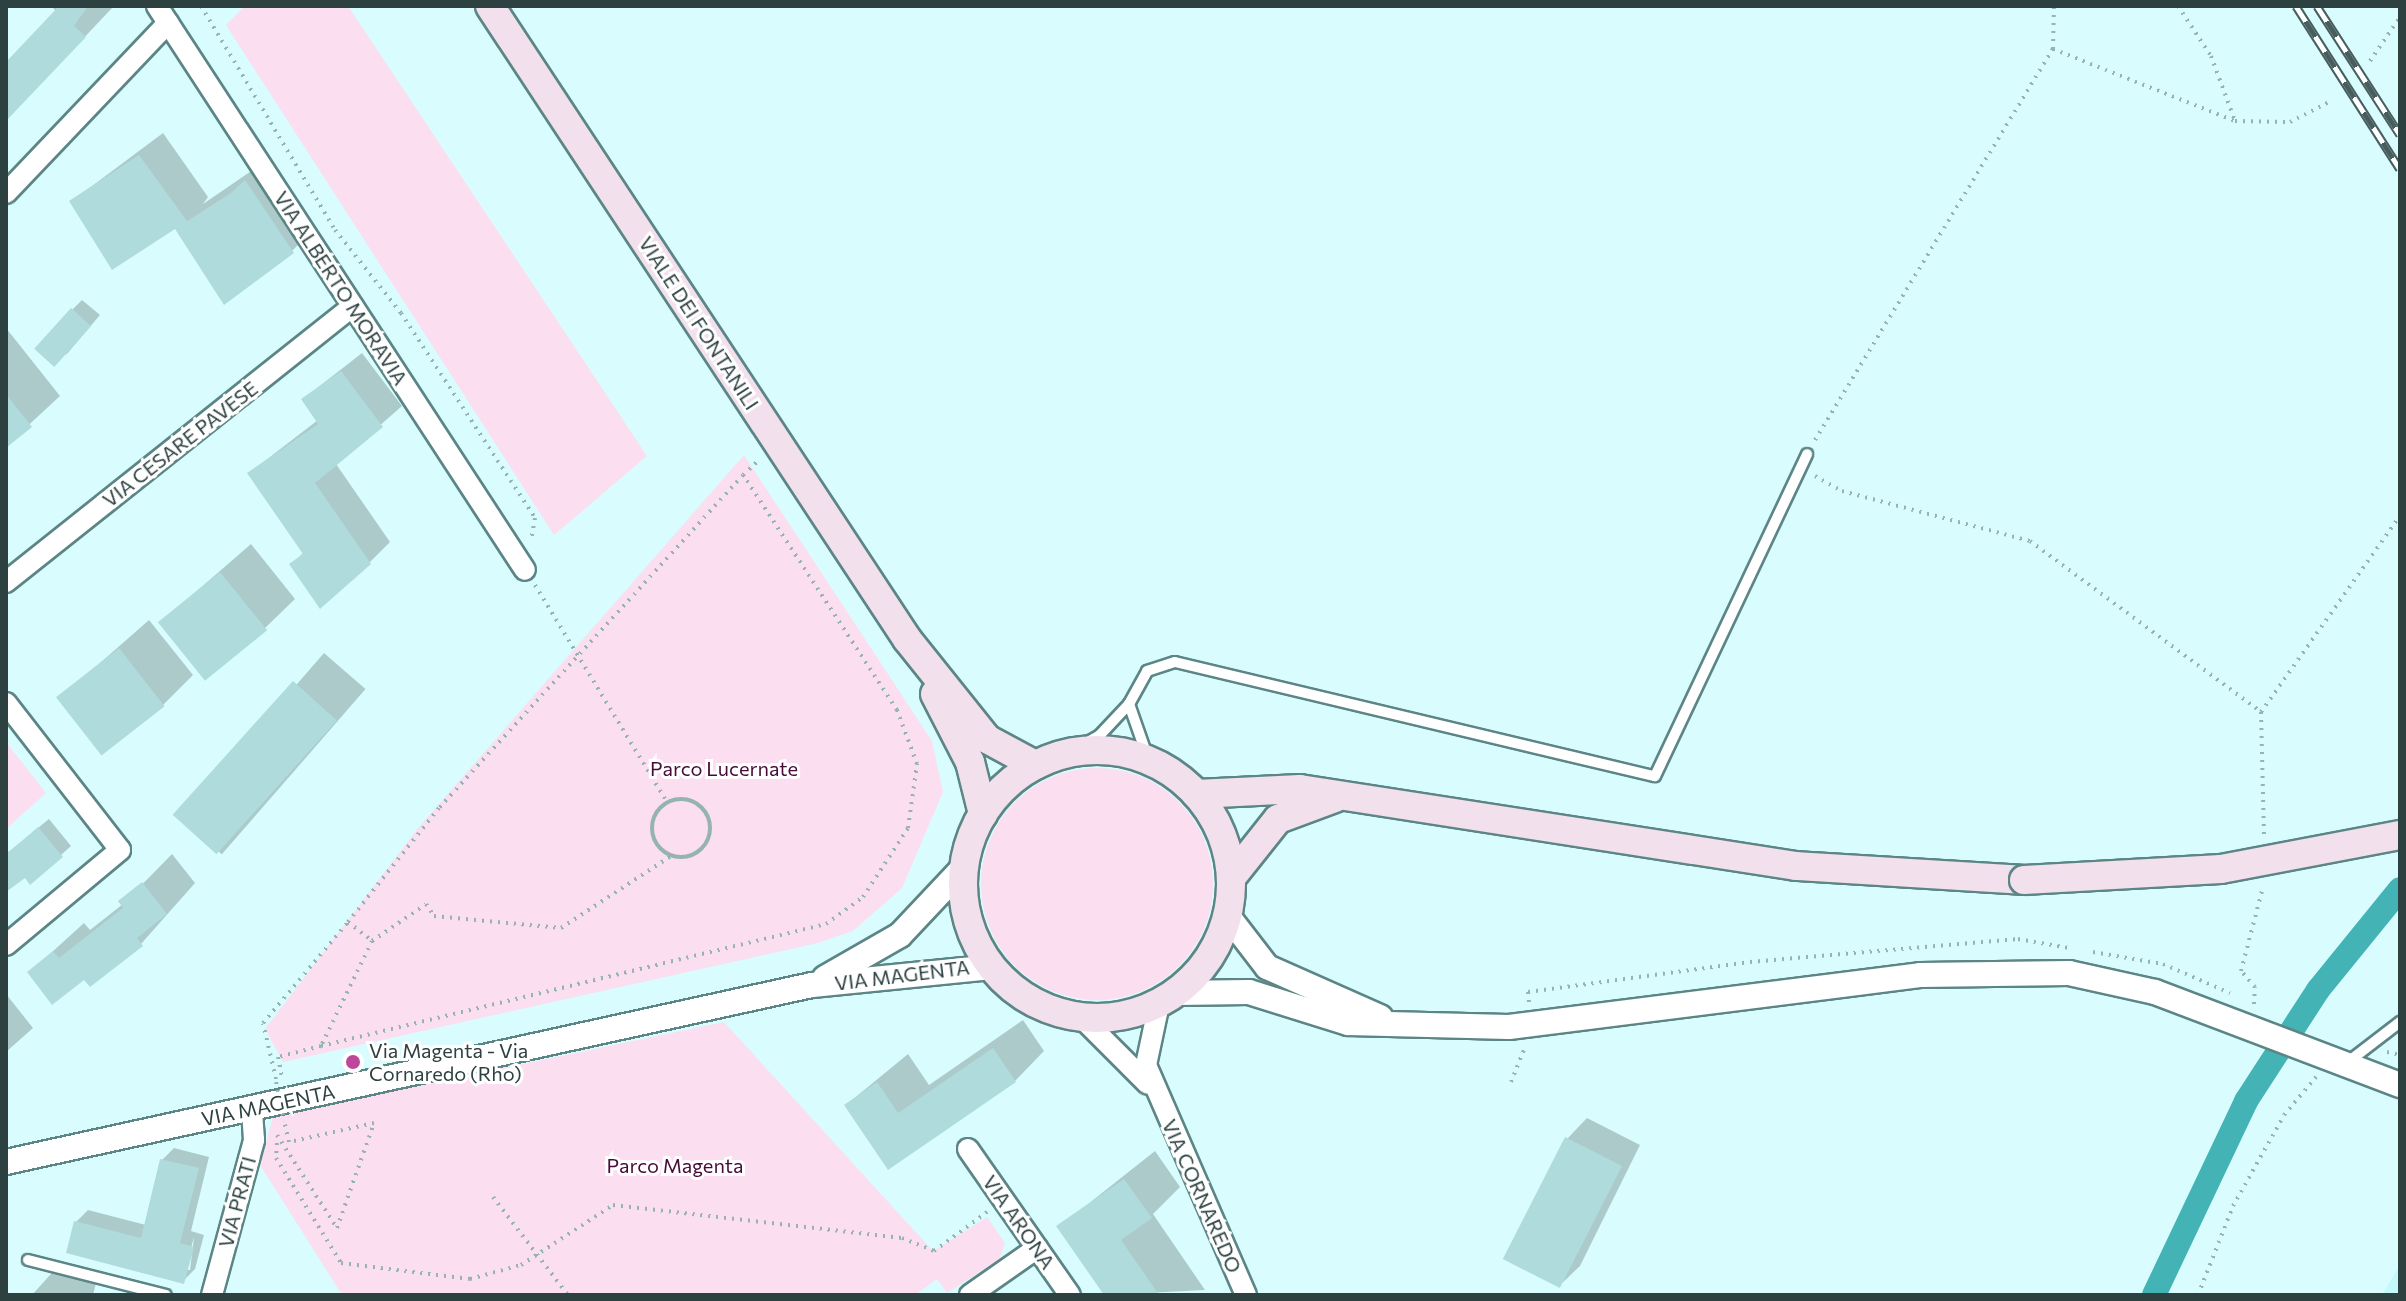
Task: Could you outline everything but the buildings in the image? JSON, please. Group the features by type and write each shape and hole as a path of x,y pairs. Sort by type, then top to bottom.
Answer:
{"main road":[{"name":"VIALE DEI FONTANILI","path":"490,6 907,639 987,739 1035,765"},
{"name":"VIALE DEI FONTANILI","path":"907,639 970,762 983,814"},
{"path":"1106,750 1149,761 1196,794 1224,839 1231,878 1227,915 1206,963 1167,999 1082,1018 1039,1005 992,967 968,921 964,867 983,814 1035,765 1066,754 1106,750"},
{"path":"1196,794 1278,788 1796,866 2024,880 2221,869 2400,835"},
{"path":"1231,878 1278,819 1339,796"}],"street":[{"name":"VIA ALBERTO MORAVIA","path":"163,14 525,570"},
{"path":"6,193 163,14"},
{"name":"VIA CESARE PAVESE","path":"6,582 353,306"},
{"path":"6,703 120,850 6,945"},
{"name":"VIA MAGENTA","path":"812,985 900,935 964,867"},
{"path":"1227,915 1267,967 1404,1027"},
{"name":"VIA MAGENTA","path":"6,1162 812,985 992,967"},
{"path":"1167,999 1249,992 1348,1023 1404,1027 1533,1024 2013,969 2155,992 2255,1016 2339,1059 2400,1085"},
{"name":"VIA CORNAREDO","path":"1167,999 1146,1065 1246,1295"},
{"name":"VIA CORNAREDO","path":"1082,1018 1158,1097"},
{"path":"2339,1059 2400,1072"},
{"name":"VIA PRATI","path":"212,1295 254,1140 252,1108"},
{"name":"VIA ARONA","path":"968,1149 1070,1295"},
{"path":"970,1295 1037,1248"}],"lane":[{"path":"1066,754 1099,736 1129,704 1147,671 1194,664 1655,776 1807,454"},
{"path":"1129,704 1149,761"},
{"path":"2339,1059 2400,1022"},
{"path":"28,1260 166,1295"}],"path":[{"path":"201,6 335,230 401,313 535,518 525,570 667,802"},
{"path":"1807,454 2053,49 2054,6"},
{"path":"2178,6 2211,56 2235,121"},
{"path":"2370,61 2400,17"},
{"path":"2053,49 2235,121 2290,122 2331,101"},
{"path":"1800,468 1842,491 2030,541 2261,712"},
{"path":"278,1057 826,924 863,897 908,828 917,764 897,710 743,475 439,808 263,1023 289,1142 374,1123 337,1228 277,1133 276,1158 341,1263 470,1279 537,1255 613,1205 902,1238 934,1251 992,1209 1000,1221"},
{"path":"2264,845 2261,712 2400,516"},
{"path":"321,1046 372,941 426,904 434,916 561,928 671,856 698,852 710,830 701,807 686,799 667,802"},
{"path":"667,802 652,833 671,856"},
{"path":"2255,1016 2255,987 2241,971 2263,903 2264,874"},
{"path":"348,922 372,941"},
{"path":"1511,1082 1533,1024"},
{"path":"2198,1295 2240,1193 2284,1115 2339,1059"},
{"path":"493,1197 568,1295"}],"shaded area":[{"path":"2400,1265 2400,1295 2382,1295"}],"green space":[{"path":"245,6 348,6 647,456 554,535 226,25"},
{"name":"Parco Lucernate","path":"744,455 932,741 943,792 902,888 853,931 818,943 283,1062 265,1029 418,828"},
{"path":"6,742 46,793 6,829"},
{"path":"1097,768 1120,770 1141,777 1162,787 1179,802 1194,819 1204,840 1211,861 1211,907 1204,928 1194,949 1179,966 1162,981 1141,991 1120,998 1097,1000 1074,998 1053,991 1032,981 1015,966 1000,949 990,928 983,907 981,884 983,861 990,840 1000,819 1015,802 1032,787 1053,777 1074,770"},
{"name":"Parco Magenta","path":"724,1022 933,1251 987,1217 1005,1243 999,1260 947,1293 937,1279 915,1295 342,1295 260,1165 273,1116"}],"waterway":[{"path":"2154,1295 2246,1101 2318,990 2400,889"}],"railway":[{"path":"2296,6 2400,169"},
{"path":"2317,6 2400,135"}],"place":[{"name":"Via Magenta - Via Cornaredo (Rho)","path":"353,1062"}]}
